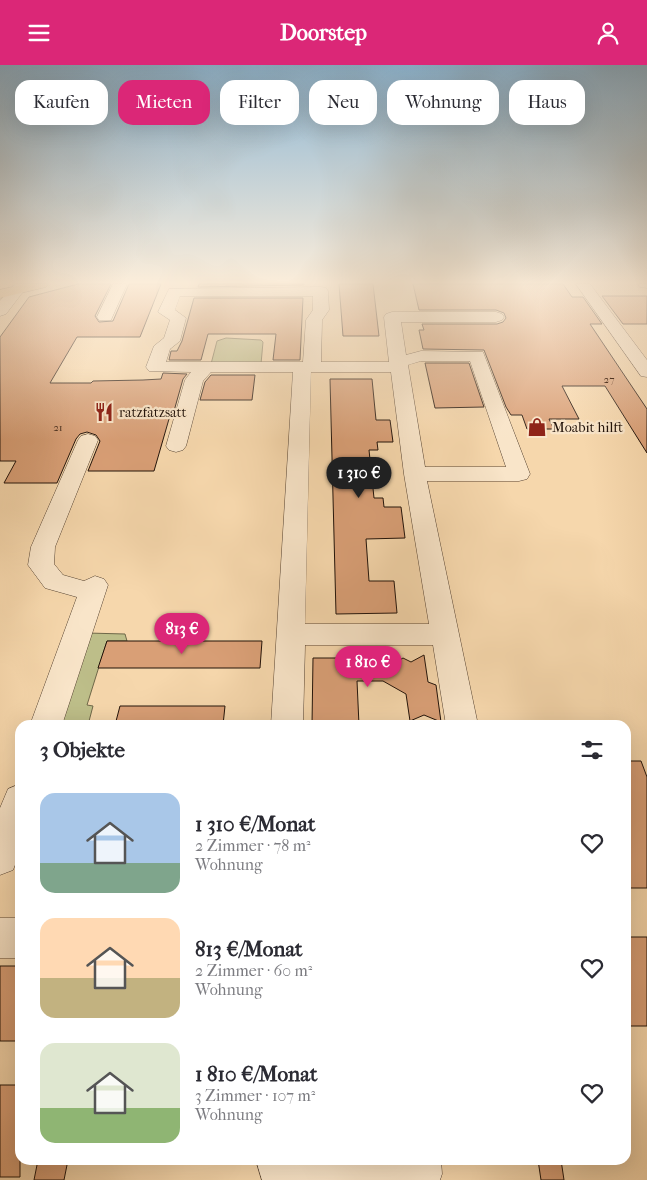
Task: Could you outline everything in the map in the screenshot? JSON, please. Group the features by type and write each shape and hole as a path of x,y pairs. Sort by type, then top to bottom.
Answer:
{"street":[{"path":"173,336 172,341 162,346 155,367 307,367 398,364 421,356 460,336"},
{"path":"287,720 307,367 312,336"},
{"path":"394,336 415,474 461,720"},
{"path":"415,474 519,475 477,356 460,336"},
{"path":"621,336 647,372"},
{"path":"176,446 194,380 206,367"},
{"path":"48,720 94,588 54,582 41,565 43,547 88,440"},
{"path":"291,635 445,634"},
{"path":"0,857 15,814"},
{"path":"0,939 15,939"},
{"path":"281,1165 282,1173 337,1176 418,1174 417,1165"}],"green space":[{"path":"226,338 261,340 263,342 261,364 211,364 217,341"},
{"path":"87,633 125,634 127,641 107,641 87,705 93,706 89,720 61,720"}],"building":[{"path":"140,336 77,337 50,383 161,379 163,373 187,374 183,379 174,411 171,412 154,471 88,471 100,441 96,435 87,432 80,434 76,439 57,483 4,483 16,461 0,461 0,337"},
{"path":"183,336 207,336 201,360 169,360 171,351 177,351"},
{"path":"276,336 301,336 300,360 273,360"},
{"path":"420,336 598,336 647,409 647,453 605,386 562,386 579,419 549,419 554,429 527,429 522,415 511,415 506,407 484,350 423,349"},
{"path":"425,363 469,363 484,407 435,408"},
{"path":"211,375 255,375 252,400 200,400 205,382"},
{"path":"330,379 372,379 376,420 390,420 393,442 377,442 378,450 369,450 374,498 383,498 384,507 401,507 405,538 366,539 369,581 394,581 397,613 336,614"},
{"path":"107,641 262,641 260,668 98,668"},
{"path":"424,655 428,682 436,685 441,720 424,715 410,720 406,694 383,681 357,681 359,720 312,720 313,658 366,658 367,667 388,658 396,662 403,658 411,662"},
{"path":"120,706 225,706 224,720 116,720"},
{"path":"631,761 641,761 647,777 647,888 631,888"},
{"path":"631,937 647,937 647,1026 631,1026"},
{"path":"0,966 15,966 15,1041 0,1041"},
{"path":"0,1085 15,1085 15,1165 20,1165 20,1177 0,1177"},
{"path":"37,1165 67,1165 64,1180 34,1180"},
{"path":"539,1165 562,1165 564,1180 541,1180"}],"place":[{"name":"ratzfatzsatt","path":"104,412"},
{"name":"Moabit hilft","path":"537,427"}]}
